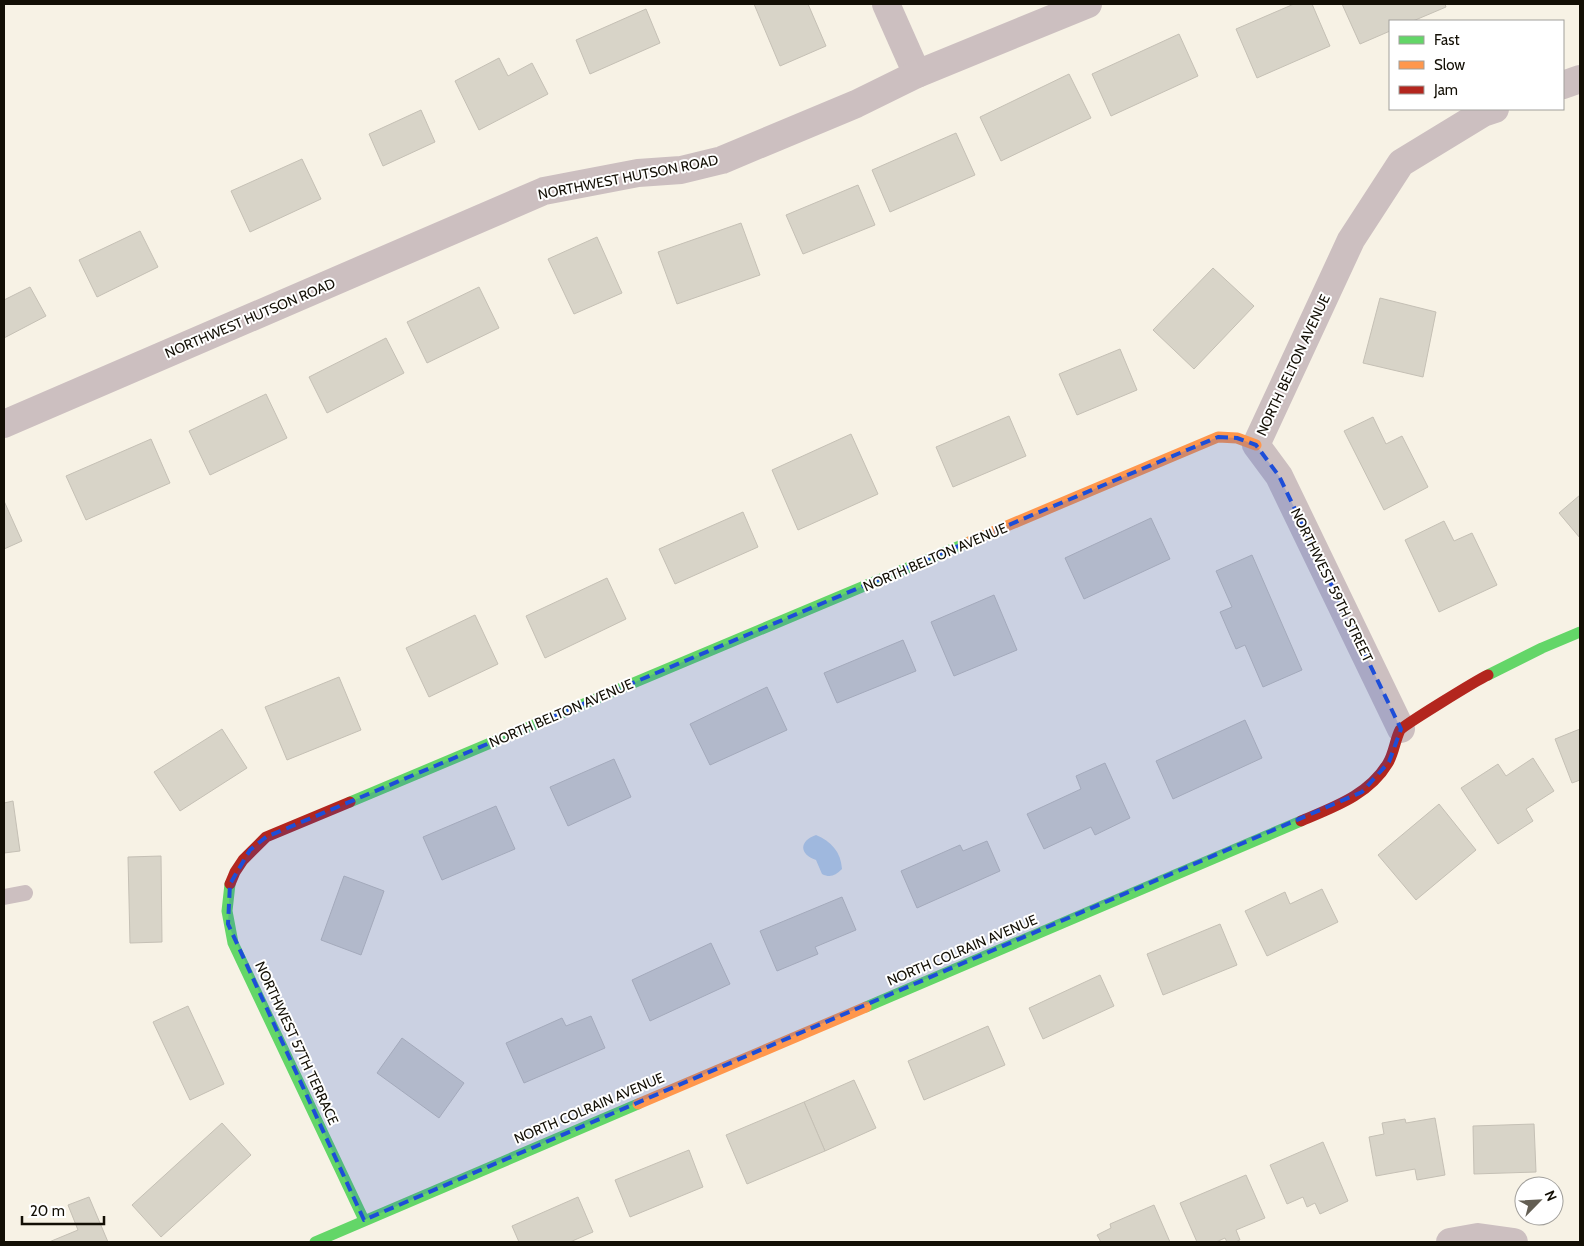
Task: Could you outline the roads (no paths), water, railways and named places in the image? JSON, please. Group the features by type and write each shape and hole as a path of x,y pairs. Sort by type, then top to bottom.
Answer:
{"street":[{"path":"886,4 916,74"},
{"name":"NORTHWEST HUTSON ROAD","path":"4,424 544,191 638,173 681,170 722,160 856,104 916,74 1088,4"},
{"path":"1564,85 1580,78"},
{"name":"NORTH BELTON AVENUE","path":"235,873 238,865 250,850 266,837 1191,449 1218,438 1238,438 1256,445 1351,240 1401,163 1483,113 1492,110"},
{"name":"NORTHWEST 59TH STREET","path":"1256,445 1279,476 1401,729"},
{"path":"1401,729 1484,677 1542,648 1580,632"},
{"name":"NORTH COLRAIN AVENUE","path":"315,1242 1344,803 1362,792 1377,778 1389,762 1401,729"},
{"name":"NORTHWEST 57TH TERRACE","path":"235,873 230,884 226,904 228,924 233,943 364,1220"},
{"path":"1450,1242 1478,1237 1514,1242"}],"lane":[{"path":"4,897 26,893"}],"water":[{"path":"816,835 831,844 840,857 842,869 835,875 828,876 822,874 816,860 804,851 803,848 806,841"}]}
